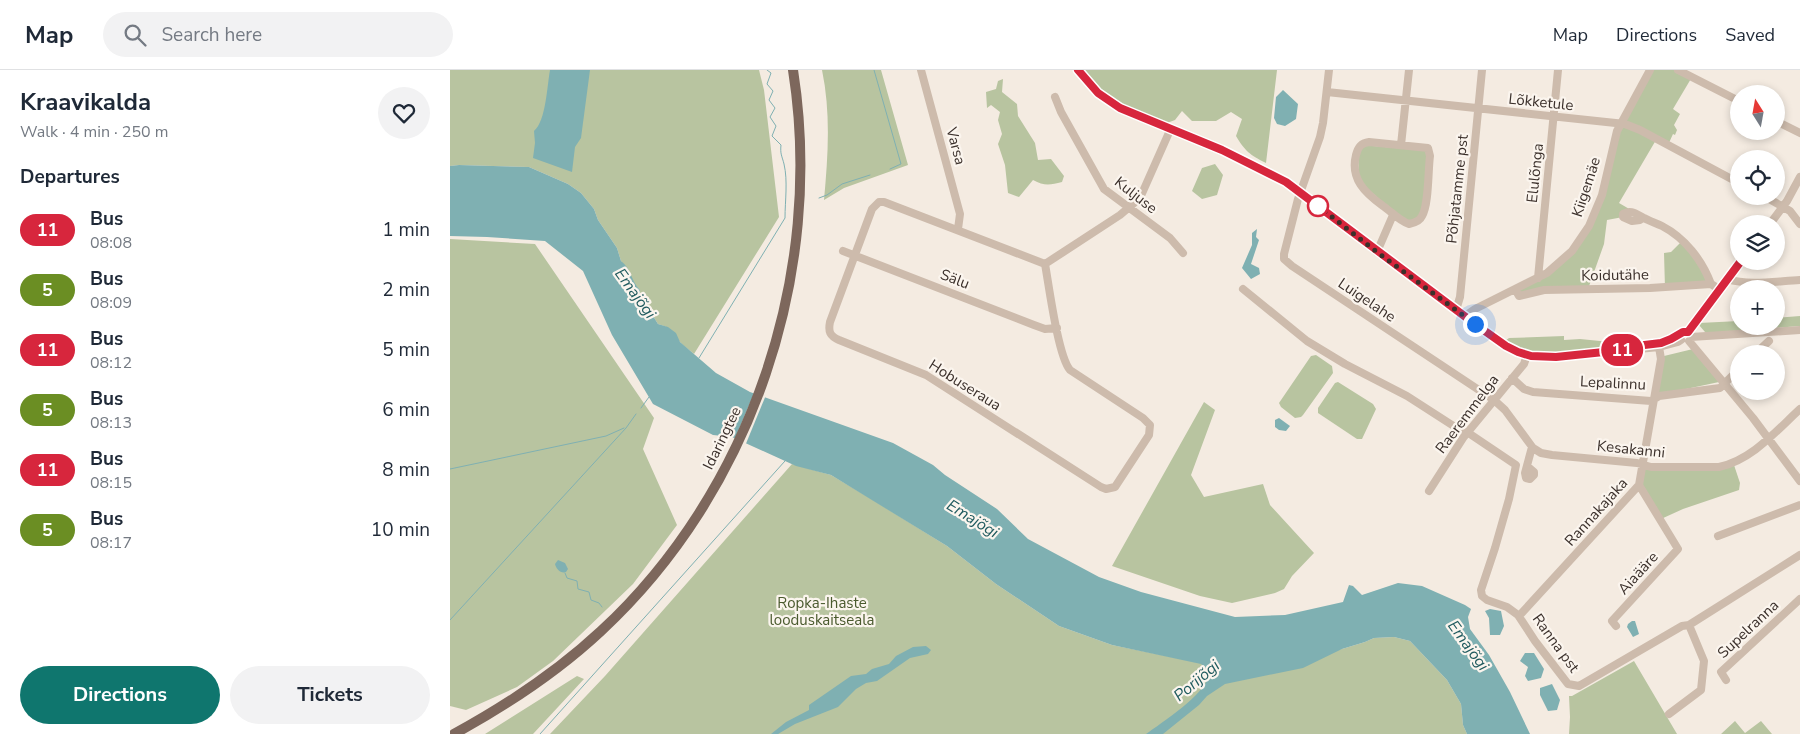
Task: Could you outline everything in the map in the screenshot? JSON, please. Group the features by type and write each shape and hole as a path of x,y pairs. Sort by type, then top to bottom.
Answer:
{"main road":[{"name":"Idaringtee","path":"454,734 543,679 601,631 647,582 689,528 725,468 760,390 783,315 797,234 800,155 799,121 793,70"},
{"name":"Idaringtee","path":"450,732 477,721"}],"street":[{"name":"Varsa","path":"921,70 960,214 958,229"},
{"path":"1078,70 1098,93 1120,108 1244,160 1277,177 1506,346 1527,355 1556,357 1656,347 1678,342 1686,337 1734,270"},
{"name":"Luigelahe","path":"1329,70 1320,137 1298,199 1284,254 1287,262 1494,400"},
{"path":"1401,145 1409,70"},
{"name":"Põhjatamme pst","path":"1456,310 1460,297 1482,70"},
{"name":"Elulõnga","path":"1538,278 1558,70"},
{"name":"Kiigemäe","path":"1465,316 1475,309 1547,273 1572,251 1590,226 1602,195 1617,131 1650,70"},
{"path":"1678,70 1730,97"},
{"name":"Lõkketule","path":"1327,92 1620,124 1640,130 1730,178"},
{"name":"Kuljuse","path":"1055,97 1061,112 1104,189 1170,238 1183,253"},
{"path":"1785,126 1800,133"},
{"path":"1045,264 1140,198 1171,128"},
{"path":"1365,143 1401,145 1425,147 1429,151 1425,206 1422,218 1412,223 1404,222 1372,198 1360,185 1355,173 1358,149 1365,143"},
{"path":"1777,215 1800,177"},
{"name":"Hobuseraua","path":"880,202 958,229 1045,264 1062,355 1066,365 1070,370 1143,418 1150,425 1149,435 1116,485 1112,488 1101,487 926,375 831,336 829,330 830,322 872,210 880,202"},
{"path":"1780,205 1790,211 1800,224"},
{"path":"1377,252 1393,215"},
{"path":"1642,218 1662,226 1685,242 1702,264 1711,284 1719,289"},
{"name":"Sälu","path":"843,251 1039,327 1051,330 1057,328"},
{"path":"1727,278 1749,282 1800,280"},
{"name":"Koidutähe","path":"1515,289 1518,296 1544,290 1650,288 1711,284"},
{"path":"1243,289 1307,341 1345,364 1407,396 1466,433"},
{"path":"1686,337 1800,330"},
{"path":"1686,337 1800,481"},
{"path":"1765,345 1769,341"},
{"name":"Rannakajaka","path":"1519,616 1639,485 1661,359 1656,347"},
{"name":"Raeremmelga","path":"1429,491 1466,433 1524,364 1527,355"},
{"name":"Lepalinnu","path":"1512,378 1524,389 1532,392 1651,401 1654,398 1720,388 1730,378"},
{"path":"1494,400 1505,410 1532,447 1527,466"},
{"name":"Kesakanni","path":"1532,447 1541,453 1552,455 1642,464 1652,467 1719,467 1748,454 1768,439 1800,409"},
{"name":"Ranna pst","path":"1466,433 1516,465 1509,499 1481,590 1482,596 1487,600 1506,607 1519,616 1551,663 1568,684 1573,686 1579,686 1682,626 1689,625 1800,555"},
{"name":"Aiaääre","path":"1616,626 1612,621 1678,549 1639,485"},
{"path":"1718,536 1800,505"},
{"name":"Supelranna","path":"1726,680 1721,672 1800,598"},
{"path":"1668,714 1701,690 1704,661 1689,625"}],"green space":[{"path":"450,70 759,70 764,90 779,217 694,354 681,343 671,330 658,324 640,295 640,290 634,284 621,261 617,248 598,220 594,209 581,193 568,184 529,167 450,166"},
{"path":"822,70 881,70 908,165 844,188 824,200 828,119"},
{"path":"1082,70 1277,70 1266,163 1248,152 1239,141 1236,136 1242,119 1231,112 1216,121 1192,121 1182,111 1175,120 1167,123 1119,104 1099,90"},
{"path":"1650,70 1678,70 1692,77 1673,109 1680,114 1674,125 1677,130 1668,145 1622,123"},
{"path":"1003,79 1002,92 1017,104 1018,116 1035,143 1038,160 1051,159 1064,176 1062,182 1050,184 1033,180 1019,197 1008,193 1005,165 998,144 1002,134 998,120 1000,112 991,105 987,108 986,92 996,89 998,81"},
{"path":"1621,125 1656,140 1619,203 1631,210 1623,217 1607,220 1604,244 1588,289 1519,295 1516,290 1548,273 1590,228"},
{"path":"1363,145 1428,151 1423,210 1419,218 1409,222 1398,216 1359,181 1358,151"},
{"path":"1215,164 1223,175 1217,195 1202,199 1192,191 1202,168"},
{"path":"450,239 535,244 654,418 643,449 677,525 633,584 553,661 517,687 466,710 450,706"},
{"path":"1683,240 1710,283 1665,288 1664,253 1671,252"},
{"path":"1800,316 1800,326 1785,327 1785,317"},
{"path":"1730,321 1730,332 1705,332 1699,323"},
{"path":"1564,336 1564,340 1580,339 1620,343 1620,346 1598,350 1551,353 1515,348 1505,341 1509,338"},
{"path":"1693,349 1719,382 1658,395 1664,356"},
{"path":"1316,355 1332,366 1333,373 1303,415 1295,418 1281,407 1279,403 1311,356"},
{"path":"1338,382 1373,404 1376,409 1362,439 1357,439 1318,413 1318,408 1335,383"},
{"path":"1204,402 1215,410 1191,475 1204,497 1263,484 1270,505 1314,553 1292,576 1284,589 1275,593 1232,603 1200,596 1112,566"},
{"path":"1733,462 1740,483 1739,490 1683,509 1661,519 1639,484 1641,467 1678,468"},
{"name":"Ropka-Ihaste looduskaitseala","path":"792,464 831,475 947,546 996,584 1059,626 1112,645 1201,663 1207,669 1342,649 1374,638 1394,637 1410,641 1447,680 1461,704 1463,725 1467,734 550,734 605,676"},
{"path":"1634,661 1677,734 1569,734 1569,696"},
{"path":"577,676 584,679 533,734 485,734"},
{"path":"1735,721 1745,733 1761,721 1772,734 1721,734"}],"water":[{"path":"550,70 590,70 581,138 575,147 572,172 533,158 534,131 544,112"},
{"path":"1283,90 1298,104 1296,119 1285,126 1277,124 1274,118 1276,97"},
{"name":"Emajõgi","path":"450,166 529,167 568,184 581,193 594,209 598,220 617,248 621,261 627,267 640,290 640,295 658,324 668,327 676,333 680,342 716,373 750,392 893,443 933,465 997,509 1028,539 1099,577 1141,592 1235,617 1285,615 1343,602 1349,585 1353,586 1362,595 1398,583 1422,586 1465,605 1471,609 1468,617 1470,629 1489,655 1510,692 1530,734 1467,734 1463,725 1461,704 1447,680 1410,641 1394,637 1374,638 1342,649 1303,668 1225,684 1207,696 1199,705 1163,734 1146,734 1172,716 1200,691 1206,683 1208,676 1204,666 1112,645 1059,626 996,584 947,546 831,475 796,466 732,437 713,435 653,404 612,335 583,271 545,241 450,236"},
{"path":"1257,229 1256,237 1259,240 1251,264 1259,268 1260,274 1251,279 1242,268 1252,245 1252,233"},
{"path":"1279,418 1290,426 1286,431 1275,427 1275,420"},
{"path":"558,560 565,563 568,569 566,572 561,572 556,568 555,564"},
{"path":"1490,609 1501,611 1504,626 1500,635 1490,635 1489,618 1485,611"},
{"path":"1632,621 1635,621 1639,634 1633,637 1627,627"},
{"path":"926,646 931,650 928,654 910,658 877,681 866,683 856,689 838,707 795,724 778,734 771,734 786,722 809,710 809,705 851,676 866,674 872,669 889,664 896,656 913,647"},
{"path":"1525,653 1534,653 1544,669 1541,678 1528,681 1525,676 1528,667 1520,661"},
{"path":"1552,684 1560,700 1557,710 1548,711 1540,695 1540,688"}],"pier":[{"path":"755,391 766,395 745,446 734,441"}],"waterway":[{"path":"699,358 785,218 785,171 781,145 772,136 776,126 770,117 775,108 769,100 773,91 767,84 771,73 767,70"},
{"path":"874,70 901,164 890,169"},
{"path":"819,198 827,195 842,184 870,175"},
{"path":"641,408 649,397"},
{"path":"450,620 626,428 636,414"},
{"path":"450,469 606,436 624,428"},
{"path":"540,734 785,461"},
{"path":"565,573 567,578 577,581 578,589 589,592 591,600 599,603 602,607"}],"bus line":[{"name":"11","path":"1078,70 1088,84 1120,108 1222,150 1286,182 1475,324 1506,346 1527,355 1556,357 1595,354 1661,343 1671,339 1683,332 1688,332 1734,270"}],"route":[{"path":"1318,206 1475,324"}],"water label":[{"name":"Porijõgi","path":"1196,680"}]}
